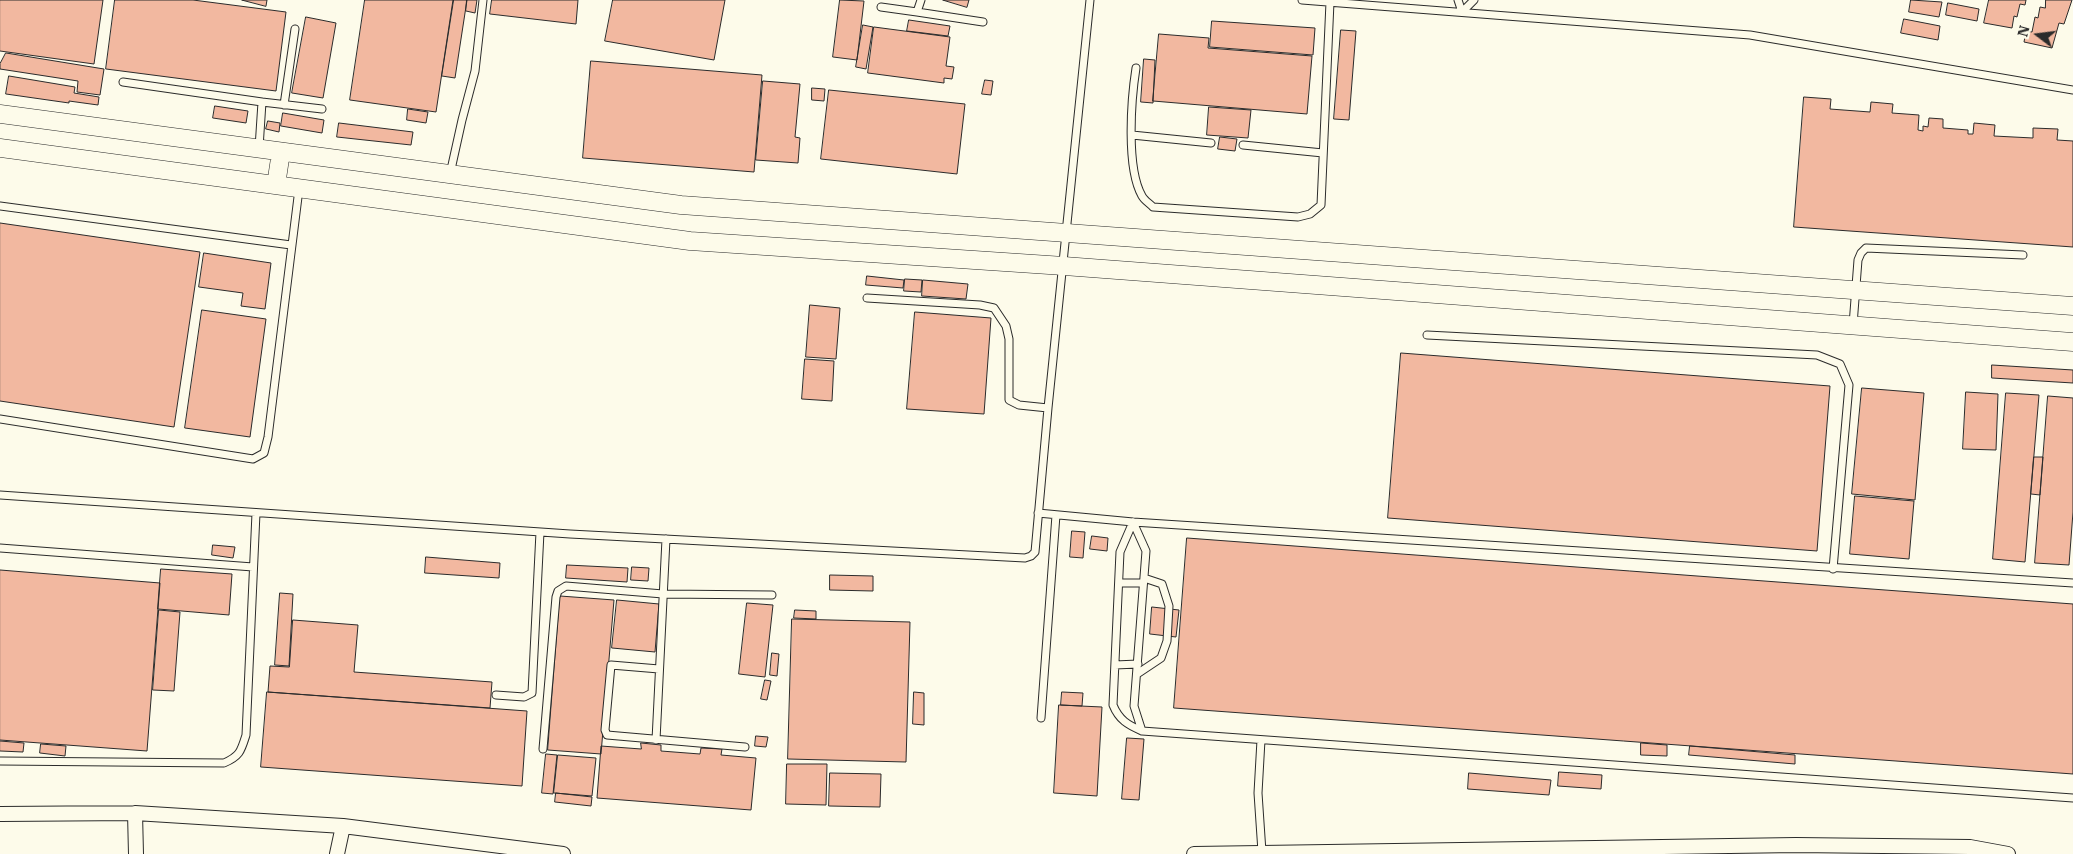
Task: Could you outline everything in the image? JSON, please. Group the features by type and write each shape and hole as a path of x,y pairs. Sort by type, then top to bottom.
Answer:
{"street":[{"path":"0,114 681,205 2073,306"},
{"path":"0,148 690,241 1064,266 2073,342"},
{"path":"276,185 281,152"},
{"path":"135,813 136,854"},
{"path":"0,814 135,813 342,826 564,854"},
{"path":"337,854 342,826"},
{"path":"1194,854 1262,847 1796,850 1970,846 2008,854"}],"lane":[{"path":"450,174 474,71 483,0"},
{"path":"917,12 921,0"},
{"path":"0,495 540,532 1025,558 1031,556 1035,552 1090,0"},
{"path":"1302,0 1750,35 2073,90"},
{"path":"1458,0 1462,12"},
{"path":"1462,12 1474,0"},
{"path":"1136,68 1133,87 1132,135 1134,176 1142,197 1153,207 1298,217 1310,214 1321,205 1330,2"},
{"path":"881,7 983,22"},
{"path":"284,105 295,29"},
{"path":"123,82 322,109"},
{"path":"259,148 262,102"},
{"path":"1132,135 1211,143"},
{"path":"1243,145 1323,152"},
{"path":"0,419 253,458 264,453 268,437 299,188"},
{"path":"0,206 291,245"},
{"path":"1853,326 1858,260 1866,248 2023,256"},
{"path":"867,298 980,305 994,308 1006,326 1009,339 1009,400 1019,405 1048,408"},
{"path":"1427,335 1817,355 1840,364 1849,385 1833,569"},
{"path":"0,761 224,763 234,759 241,752 246,735 256,513"},
{"path":"1038,513 1133,522 1833,569 2073,583"},
{"path":"1041,718 1056,515"},
{"path":"1133,522 1146,551 1134,706 1142,731"},
{"path":"1133,522 1120,552 1114,705 1117,715 1127,724 1142,731 2073,798"},
{"path":"496,695 524,697 532,693 540,532"},
{"path":"656,740 666,539"},
{"path":"0,548 253,567"},
{"path":"1119,583 1143,580 1162,584 1169,606 1167,642 1160,658 1137,674"},
{"path":"543,749 558,591 566,586 663,594 772,595"},
{"path":"1115,665 1138,664"},
{"path":"659,669 611,665 605,730 607,735 745,747"},
{"path":"1261,740 1258,793 1262,847"}],"building":[{"path":"0,0 103,0 94,64 0,51"},
{"path":"115,0 193,0 286,12 276,91 106,69"},
{"path":"242,0 267,0 266,6"},
{"path":"365,0 453,0 436,112 350,100"},
{"path":"454,0 467,0 455,78 442,76"},
{"path":"467,0 477,0 475,13 466,11"},
{"path":"492,0 578,0 576,24 490,14"},
{"path":"613,0 725,0 714,60 605,41"},
{"path":"840,0 864,1 857,60 833,57"},
{"path":"943,0 969,0 967,7"},
{"path":"1911,0 1942,2 1939,17 1909,12"},
{"path":"1989,0 2026,0 2025,5 2020,4 2017,17 2014,16 2012,28 1984,23"},
{"path":"2046,0 2072,0 2064,24 2059,23 2052,48 2024,42 2026,31 2032,32 2035,17 2038,18 2040,7 2045,8"},
{"path":"1948,3 1979,9 1977,21 1946,15"},
{"path":"306,17 336,23 323,98 292,93"},
{"path":"1904,19 1940,26 1938,40 1901,33"},
{"path":"909,20 950,26 948,36 907,31"},
{"path":"1212,21 1315,28 1313,55 1210,47"},
{"path":"863,25 873,27 866,69 856,67"},
{"path":"874,27 950,37 946,66 954,67 952,79 944,78 944,83 868,73"},
{"path":"1341,30 1356,31 1349,120 1334,119"},
{"path":"1159,34 1209,38 1208,48 1312,56 1307,114 1153,101"},
{"path":"6,53 104,69 100,95 77,92 78,81 0,69 0,64"},
{"path":"1144,59 1155,60 1153,103 1141,102"},
{"path":"591,61 762,75 754,172 583,158"},
{"path":"9,76 75,87 74,93 99,97 98,105 6,94"},
{"path":"985,80 993,81 991,95 982,94"},
{"path":"763,81 800,84 795,137 800,138 798,163 756,160"},
{"path":"812,88 825,89 824,101 812,100"},
{"path":"829,90 965,104 957,174 821,159"},
{"path":"1804,97 1831,99 1830,109 1870,112 1871,102 1893,104 1892,113 1919,115 1918,130 1923,131 1923,126 1928,127 1929,118 1943,119 1943,128 1968,130 1968,134 1973,134 1974,123 1995,125 1994,136 2033,138 2033,128 2058,129 2057,140 2073,141 2073,247 1794,227"},
{"path":"215,106 248,111 246,123 213,118"},
{"path":"1209,107 1251,110 1248,138 1207,135"},
{"path":"408,109 428,112 426,123 407,120"},
{"path":"283,113 324,120 322,133 281,126"},
{"path":"268,121 280,123 279,132 266,129"},
{"path":"339,123 413,132 411,145 337,137"},
{"path":"1220,137 1237,139 1235,151 1218,149"},
{"path":"0,223 200,252 174,427 0,401"},
{"path":"204,253 271,263 265,309 241,306 243,293 199,287"},
{"path":"867,276 904,280 903,288 866,285"},
{"path":"905,279 922,280 921,292 904,291"},
{"path":"923,280 968,284 966,299 922,296"},
{"path":"810,305 840,308 836,359 806,357"},
{"path":"202,310 266,319 250,437 185,428"},
{"path":"915,312 991,318 984,414 907,409"},
{"path":"1401,353 1830,386 1817,551 1388,518"},
{"path":"805,359 834,361 832,401 802,399"},
{"path":"1992,365 2073,370 2073,383 1992,378"},
{"path":"1862,388 1924,393 1915,500 1852,494"},
{"path":"1966,392 1998,394 1996,450 1963,449"},
{"path":"2006,393 2039,395 2025,562 1993,559"},
{"path":"2048,396 2073,398 2073,512 2069,565 2035,563"},
{"path":"2034,457 2043,457 2040,495 2031,494"},
{"path":"1855,496 1914,501 1909,559 1850,554"},
{"path":"1072,531 1085,532 1083,558 1070,557"},
{"path":"1092,536 1108,538 1107,551 1090,549"},
{"path":"1187,538 2073,604 2073,774 1174,708"},
{"path":"213,545 235,547 233,558 212,555"},
{"path":"426,557 500,563 499,578 425,573"},
{"path":"567,565 628,568 627,582 566,578"},
{"path":"632,567 649,568 648,581 631,580"},
{"path":"161,569 232,574 229,615 158,609"},
{"path":"0,570 160,583 147,751 0,740"},
{"path":"830,575 873,576 873,591 830,590"},
{"path":"280,593 293,594 289,666 275,665"},
{"path":"560,596 614,600 601,754 548,750"},
{"path":"617,600 659,604 655,652 612,648"},
{"path":"747,603 773,605 765,677 739,674"},
{"path":"1152,607 1179,610 1176,637 1150,634"},
{"path":"159,610 180,612 174,691 153,690"},
{"path":"795,610 816,611 816,619 794,618"},
{"path":"792,619 910,622 906,762 788,759"},
{"path":"293,620 358,625 354,672 492,682 490,708 268,692 270,666 289,667"},
{"path":"772,653 779,654 777,676 770,675"},
{"path":"765,680 771,681 767,700 761,699"},
{"path":"267,692 527,711 522,786 261,767"},
{"path":"914,692 924,693 924,725 913,724"},
{"path":"1062,692 1083,693 1082,706 1061,705"},
{"path":"1059,705 1102,707 1097,796 1054,793"},
{"path":"756,736 768,737 766,747 755,746"},
{"path":"1127,738 1144,739 1139,800 1122,799"},
{"path":"0,741 24,743 23,752 0,751"},
{"path":"641,743 661,745 661,751 700,754 701,748 722,749 721,755 756,758 751,810 597,798 601,746 641,749"},
{"path":"1641,743 1667,745 1667,756 1641,755"},
{"path":"41,744 66,746 65,756 40,753"},
{"path":"1690,746 1795,755 1795,764 1689,755"},
{"path":"546,754 557,755 553,794 542,793"},
{"path":"558,755 596,758 592,796 554,793"},
{"path":"787,764 827,764 826,805 786,804"},
{"path":"1559,772 1602,775 1601,789 1558,786"},
{"path":"830,773 881,774 880,807 829,806"},
{"path":"1469,773 1551,780 1549,795 1468,789"},
{"path":"556,793 592,797 591,806 555,802"}]}
